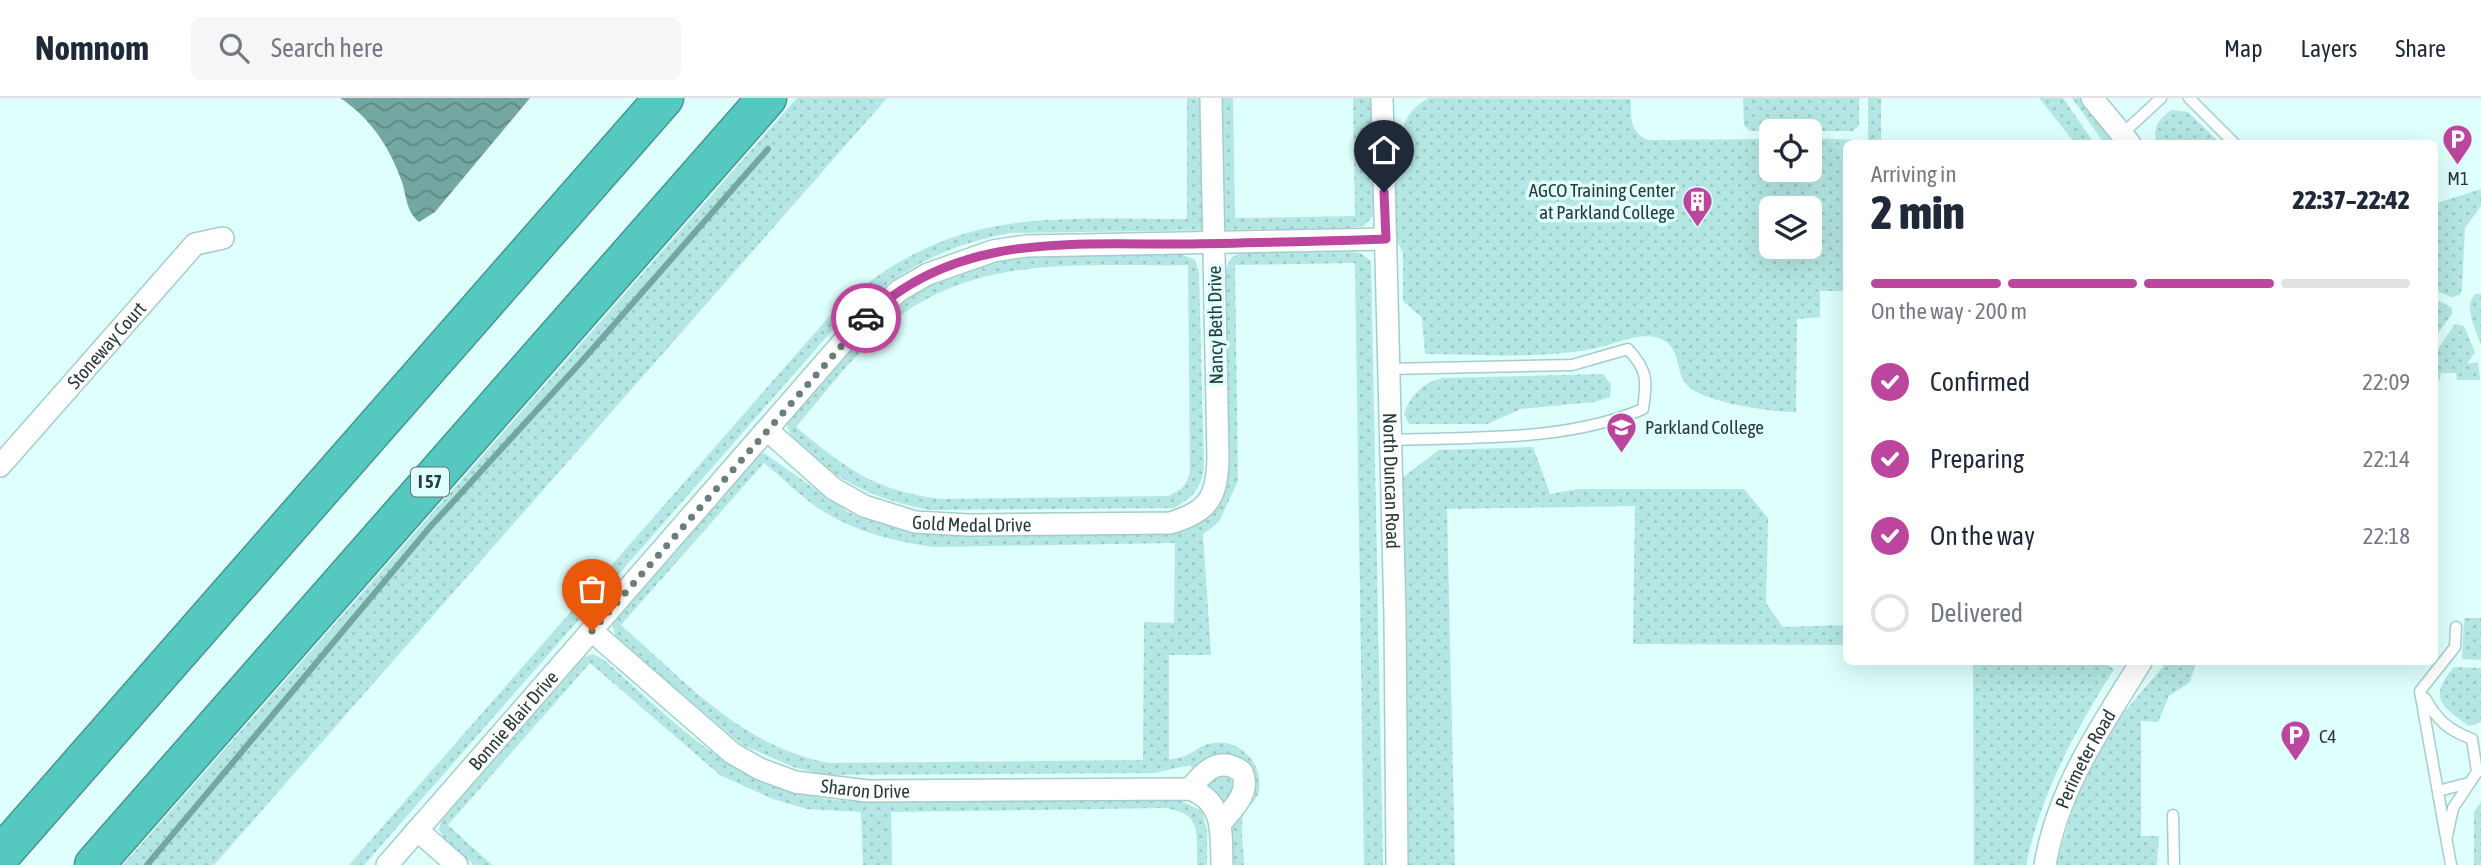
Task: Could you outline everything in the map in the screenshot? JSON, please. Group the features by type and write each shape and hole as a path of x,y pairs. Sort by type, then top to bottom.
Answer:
{"highway":[{"path":"0,856 664,98"},
{"name":"I 57","path":"94,865 767,98"}],"street":[{"name":"Nancy Beth Drive","path":"1204,507 1213,495 1218,465 1211,98"},
{"name":"North Duncan Road","path":"1382,98 1388,440 1395,616 1397,865"},
{"path":"2092,98 2125,139"},
{"name":"Stoneway Court","path":"0,466 195,244 223,238"},
{"name":"Bonnie Blair Drive","path":"387,865 857,327 900,290 963,259 1026,246 1386,239"},
{"name":"Gold Medal Drive","path":"766,430 834,489 864,506 915,522 968,525 1171,523 1190,517 1204,507"},
{"name":"Sharon Drive","path":"592,631 732,753 760,769 795,782 854,791 1190,789"},
{"name":"Perimeter Road","path":"2045,865 2058,813 2072,777 2139,665"},
{"path":"1221,823 1242,796 1244,778 1236,768 1224,764 1213,765 1190,789 1211,801 1221,823 1222,865"},
{"path":"417,830 457,865"}],"lane":[{"path":"2125,139 2161,98"},
{"path":"2189,98 2231,140"},
{"path":"1388,369 1572,365 1628,349 1643,367 1645,393 1643,409 1623,418 1545,433 1388,440"},
{"path":"2451,865 2420,691 2455,647 2456,627"},
{"path":"2420,691 2436,718 2454,732 2472,739 2477,772 2453,808 2446,845"},
{"path":"2428,734 2454,732"},
{"path":"2438,791 2469,783"},
{"path":"2173,815 2174,865"}],"shaded area":[{"path":"797,98 887,98 214,865 123,865"},
{"path":"1187,98 1233,98 1235,218 1355,216 1353,98 1372,98 1373,216 1364,226 1349,228 1009,233 960,246 902,274 844,317 364,865 349,865 835,310 877,276 918,252 959,236 1000,225 1042,220 1187,219"},
{"path":"1429,98 1631,99 1634,128 1648,140 1759,139 1759,182 1822,182 1822,139 1856,140 1843,140 1843,291 1820,291 1820,317 1797,319 1796,412 1723,402 1697,392 1684,381 1672,347 1652,336 1558,354 1425,354 1422,318 1403,301 1403,253 1394,235 1392,162 1397,161 1401,132 1408,116"},
{"path":"1743,98 1859,98 1859,126 1853,131 1822,131 1822,119 1759,119 1759,131 1750,131 1744,125"},
{"path":"1868,98 1881,98 1881,140 1868,140"},
{"path":"2039,98 2063,98 2092,140 2073,140"},
{"path":"2072,98 2083,98 2111,140 2102,140"},
{"path":"2171,110 2188,112 2217,140 2156,140 2155,132 2163,117"},
{"path":"2481,189 2481,206 2465,228 2462,288 2460,295 2452,297 2438,292 2438,203"},
{"path":"1348,252 1360,253 1371,261 1383,865 1364,865 1355,263 1235,265 1238,481 1219,522 1203,534 1211,655 1169,655 1169,759 1182,757 1213,743 1223,743 1242,750 1255,764 1260,784 1257,797 1243,816 1244,865 1231,865 1230,824 1190,765 1155,773 825,775 793,767 741,744 616,639 612,622 750,460 764,453 848,512 874,522 940,535 1185,530 1200,521 1216,504 1224,272 1232,257 1242,253","holes":["764,463 811,503 831,516 859,529 905,542 935,547 1175,543 1174,623 1144,622 1143,760 829,763 798,755 769,743 716,709 621,625"]},
{"path":"1095,254 1181,254 1195,260 1199,273 1204,467 1195,492 1174,508 930,510 881,497 852,484 800,446 791,435 787,426 793,414 862,333 896,303 933,282 971,268 1011,260","holes":["1188,265 1190,471 1183,487 1168,496 940,499 896,490 878,483 846,466 796,427 870,342 905,313 941,292 980,278 1019,270 1060,266"]},
{"path":"2475,294 2481,294 2481,345 2470,311"},
{"path":"2438,300 2452,308 2452,314 2438,333"},
{"path":"2455,324 2464,326 2475,352 2467,364 2478,362 2480,380 2457,380 2456,373 2441,373 2440,380 2438,379 2438,349"},
{"path":"1603,374 1611,384 1610,397 1594,402 1521,409 1487,424 1409,424 1404,414 1418,391 1428,383 1442,378"},
{"path":"1533,447 1550,494 1578,489 1744,489 1768,518 1766,603 1783,627 1843,625 1843,645 1633,644 1635,506 1447,509 1455,865 1409,865 1402,478 1439,450"},
{"path":"2464,618 2481,618 2481,660 2462,659"},
{"path":"593,654 604,660 715,754 744,772 776,786 811,796 851,801 1171,796 1202,811 1207,830 1207,865 1197,865 1197,834 1191,819 1176,810 1163,808 891,812 892,865 863,865 861,812 807,809 773,799 720,775 590,663 448,825 492,865 474,865 444,838 439,830 443,811 578,659"},
{"path":"1973,665 2108,665 2114,669 2061,763 2032,838 2026,865 1974,865"},
{"path":"2164,665 2195,665 2190,682 2169,696 2158,722 2141,721 2141,836 2159,836 2157,865 2056,865 2081,781 2114,724"},
{"path":"2454,667 2481,668 2481,722 2469,726 2441,700 2441,686"},
{"path":"2481,802 2481,865 2474,865 2474,812"}],"water":[{"path":"340,98 530,98 435,212 419,222 409,209 392,157 378,135 361,115"}],"waterway":[{"path":"147,865 430,527 582,361 768,149"}],"way so far":[{"path":"592,631 866,318"}],"place":[{"name":"M1","path":"2458,166"},
{"name":"AGCO Training Center at Parkland College","path":"1698,228"},
{"name":"Parkland College","path":"1622,454"},
{"name":"C4","path":"2296,763"}],"route":[{"path":"866,318 900,290 928,274 963,259 993,251 1026,246 1386,239 1384,192"}]}
